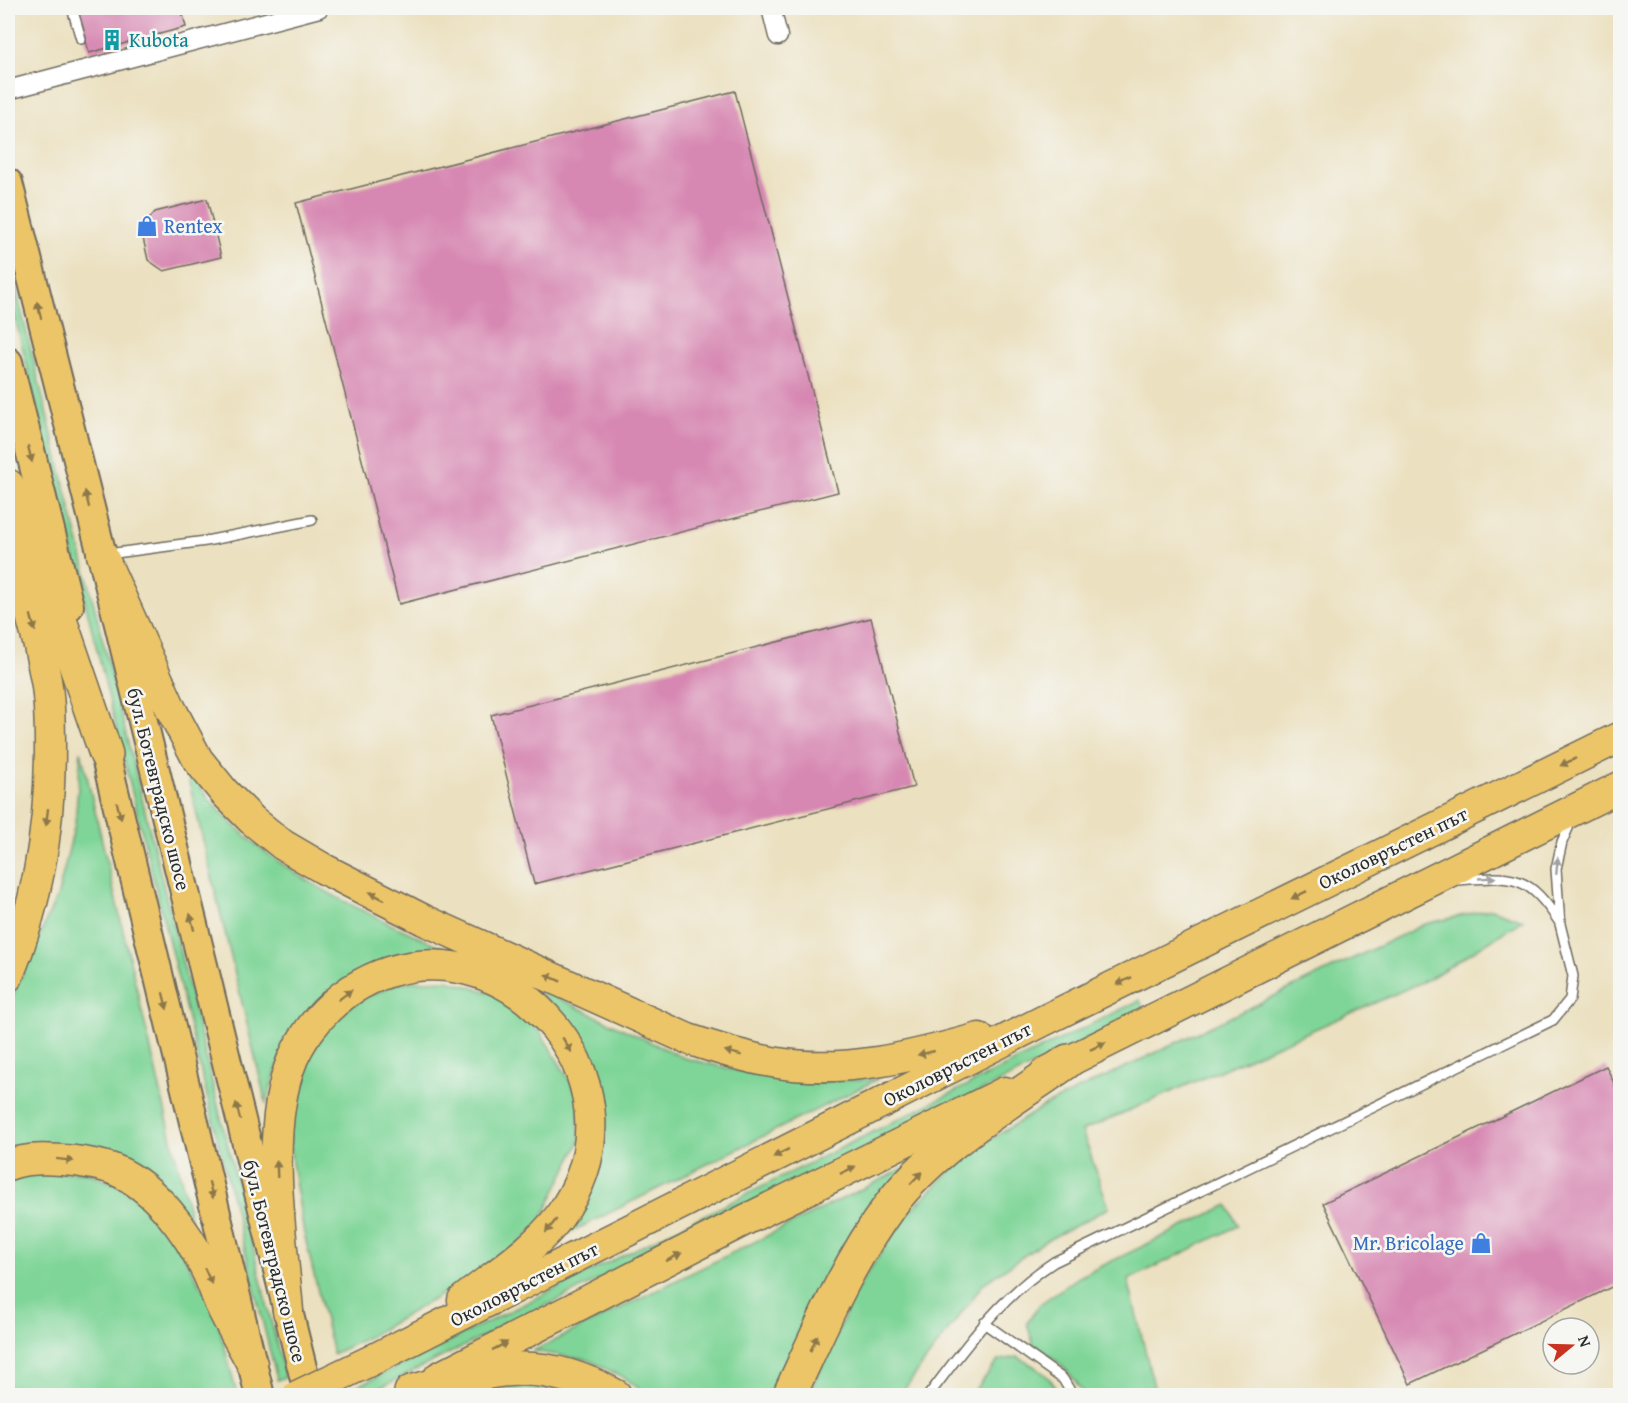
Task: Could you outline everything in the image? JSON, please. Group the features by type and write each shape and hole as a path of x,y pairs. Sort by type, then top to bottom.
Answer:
{"highway":[{"path":"8,486 48,585 106,754"},
{"path":"8,548 27,601 46,681 50,750 49,803 37,882 27,922 8,976"},
{"path":"102,555 171,709 198,760 224,792 252,820 283,845 324,869 424,920 688,1039 773,1063 815,1066 854,1065 893,1060 1043,1021"},
{"name":"Околовръстен път","path":"297,1395 411,1341 1043,1021 1620,736"},
{"path":"406,1394 747,1219 1620,787"},
{"path":"288,1311 277,1150 278,1115 293,1058 308,1032 324,1012 342,996 364,982 389,972 415,966 442,966 468,971 494,979 519,994 542,1012 561,1034 576,1060 586,1088 591,1117 590,1141 584,1167 574,1190 560,1215 544,1235 411,1341"},
{"path":"789,1395 838,1293 861,1250 890,1206 916,1176 946,1148 1068,1061"},
{"path":"8,1165 17,1161 50,1158 84,1162 115,1170 139,1186 167,1209 187,1237 206,1269 221,1305 252,1364"},
{"path":"406,1394 485,1371 514,1368 542,1369 572,1375 615,1395"}],"main road":[{"name":"бул. Ботевградско шосе","path":"8,183 309,1395"},
{"path":"8,362 106,754 260,1395"}],"street":[{"path":"8,90 319,8"},
{"path":"771,8 778,36"}],"lane":[{"path":"72,8 81,39"},
{"path":"102,555 206,541 312,520"},
{"path":"928,1395 984,1323 1019,1287 1054,1262 1256,1162 1553,1020 1570,999 1574,976 1560,924 1556,869 1562,842 1577,808"},
{"path":"1428,882 1509,878 1535,890 1545,899 1560,924"},
{"path":"984,1323 1063,1379 1073,1395"}],"green space":[{"path":"8,257 285,1377 277,1380 8,289"},
{"path":"81,751 194,1234 152,1183 8,1158 8,1007 58,894 75,824"},
{"path":"183,757 210,800 263,850 325,891 458,954 414,956 281,1055 266,1103"},
{"path":"1491,909 1523,920 1429,979 1082,1131 1109,1208 1044,1242 983,1284 900,1395 808,1396 857,1290 904,1217 969,1153 1046,1105 1425,924"},
{"path":"447,980 492,993 532,1018 579,1096 579,1143 538,1226 498,1262 370,1336 333,1354 304,1233 292,1163 288,1117 302,1066 321,1033 354,1003 399,982"},
{"path":"535,987 684,1058 801,1082 878,1079 555,1240 592,1192 602,1159 607,1120 599,1079 583,1043"},
{"path":"1140,1000 1144,1011 365,1395 338,1396"},
{"path":"923,1159 782,1395 647,1395 625,1378 588,1360 533,1351"},
{"path":"84,1172 121,1186 162,1219 215,1310 237,1395 8,1395 8,1176 15,1173"},
{"path":"1228,1205 1238,1226 1128,1280 1156,1395 1084,1395 1062,1366 1033,1344 1027,1323 1040,1304 1079,1277"},
{"path":"1017,1357 1048,1377 1059,1395 971,1395 998,1361"},
{"path":"525,1384 580,1396 456,1396 472,1388"}],"building":[{"name":"Kubota","path":"77,8 181,8 186,27 89,53"},
{"path":"735,91 838,492 399,604 296,203"},
{"path":"207,199 221,257 164,271 148,260 141,229 155,212"},
{"path":"871,618 914,787 534,884 491,715"},
{"name":"Mr. Bricolage","path":"1606,1066 1620,1096 1620,1283 1551,1316 1541,1316 1541,1321 1410,1384 1323,1203"}],"place":[{"name":"Kubota","path":"112,40"},
{"name":"Rentex","path":"147,226"},
{"name":"Mr. Bricolage","path":"1481,1243"}]}
